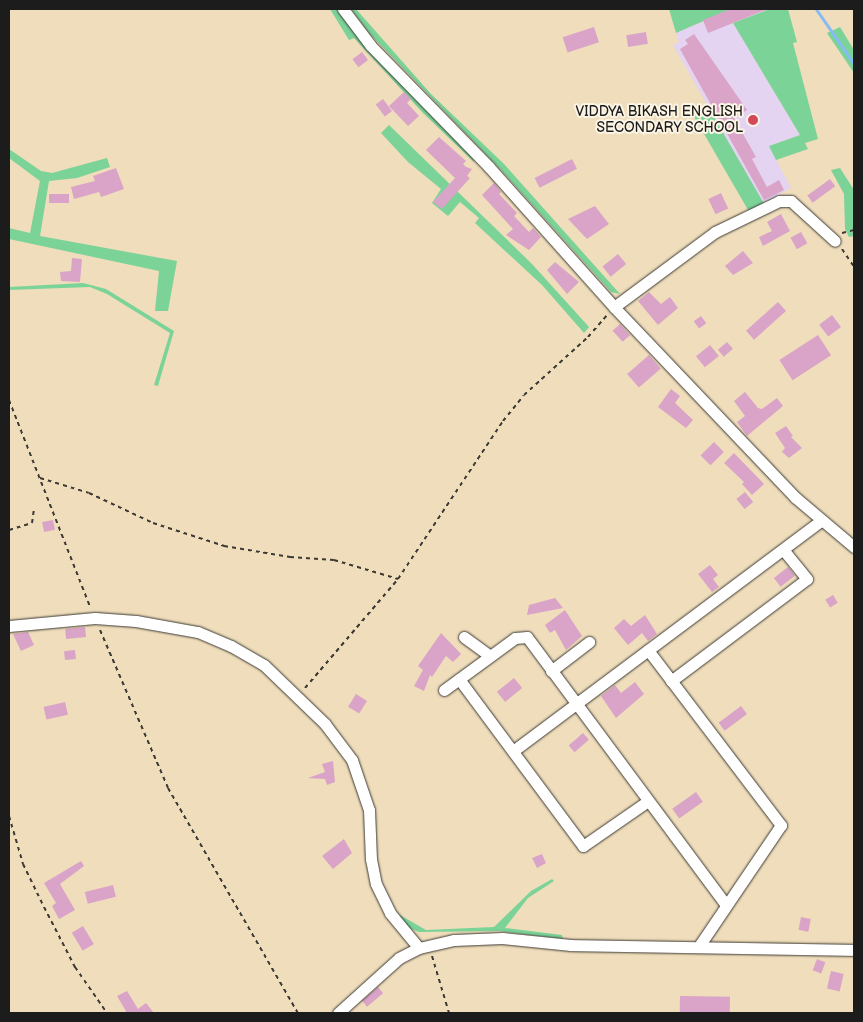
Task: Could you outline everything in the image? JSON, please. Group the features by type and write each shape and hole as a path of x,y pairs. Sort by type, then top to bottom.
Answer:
{"street":[{"path":"343,9 371,46 489,167 614,307 820,521 854,547"},
{"path":"614,307 715,232 779,201 791,201 835,241"},
{"path":"513,751 820,521"},
{"path":"671,681 806,578 783,549"},
{"path":"9,626 95,618 136,621 216,639 264,665 298,695 342,745 359,774 369,810 371,859 376,884 390,913 419,948"},
{"path":"464,637 489,655"},
{"path":"444,690 489,655 515,638 527,637 726,905"},
{"path":"551,671 589,642"},
{"path":"648,650 781,825 699,946"},
{"path":"459,679 583,846 648,801"},
{"path":"338,1013 399,958 419,948 454,940 502,938 571,944 854,950"}],"path":[{"path":"835,241 854,267"},
{"path":"298,695 398,579 503,421 524,395 588,337 614,307"},
{"path":"9,400 95,618 168,788 298,1013"},
{"path":"40,478 88,493 153,523 224,546 264,554 334,560 398,579"},
{"path":"9,530 32,523 34,508"},
{"path":"9,816 23,864 44,907 75,967 108,1013"},
{"path":"432,956 449,1013"}],"shaded area":[{"name":"VIDDYA BIKASH ENGLISH SECONDARY SCHOOL","path":"731,9 770,9 733,23 800,135 769,146 791,188 763,203 673,45 679,42 676,33"}],"green space":[{"path":"330,9 337,9 473,155 474,162 423,113 354,38 349,40"},
{"path":"351,9 356,9 431,94 504,164 620,294 611,292 501,170 370,34"},
{"path":"669,9 731,9 676,33"},
{"path":"770,9 788,9 797,42 793,43 818,139 805,143 808,149 776,160 769,146 800,135 733,23"},
{"path":"840,27 854,50 854,73 827,33"},
{"path":"707,105 764,203 749,211 692,114"},
{"path":"389,125 532,264 589,327 584,333 542,285 475,223 479,218 460,202 448,216 432,203 441,189 408,162 381,133"},
{"path":"9,149 41,171 52,173 107,158 110,167 77,178 49,181 40,236 177,261 168,311 155,311 159,271 9,239 9,228 30,233 40,181 9,158"},
{"path":"840,168 854,190 854,236 849,237 845,229 844,194 831,170"},
{"path":"83,283 106,289 174,331 158,386 154,385 170,333 107,294 90,287 9,290 9,287"},
{"path":"552,879 554,881 528,898 505,928 562,935 563,939 499,931 419,932 404,926 396,916 400,915 426,930 494,927 531,891"}],"building":[{"path":"731,9 768,9 708,33 703,20"},
{"path":"594,27 599,42 568,52 563,37"},
{"path":"646,32 648,44 628,47 626,35"},
{"path":"694,34 747,110 734,118 756,157 752,159 767,187 779,180 784,190 764,200 680,49 688,44 685,40"},
{"path":"362,52 368,60 358,67 352,59"},
{"path":"404,92 411,99 407,103 419,116 408,126 389,106"},
{"path":"383,99 392,111 385,116 376,104"},
{"path":"439,137 466,161 463,164 466,167 472,169 467,176 470,178 442,209 433,202 455,178 426,150"},
{"path":"572,159 577,169 540,188 535,178"},
{"path":"116,168 124,189 101,197 99,192 74,199 71,187 95,181 93,176"},
{"path":"830,179 835,186 813,203 807,195"},
{"path":"494,183 501,192 499,194 517,213 514,216 529,232 533,228 541,237 529,250 506,235 513,229 482,195"},
{"path":"721,193 728,208 715,214 708,199"},
{"path":"49,194 69,194 69,203 49,203"},
{"path":"595,206 609,224 587,239 568,219"},
{"path":"781,214 790,231 763,246 759,237 772,231 767,222"},
{"path":"801,232 807,243 797,249 791,238"},
{"path":"743,251 753,263 733,275 725,266"},
{"path":"618,254 626,264 611,277 602,267"},
{"path":"72,258 82,259 80,282 61,281 60,272 71,271"},
{"path":"555,262 579,282 567,294 547,270"},
{"path":"649,292 661,304 670,297 678,308 658,325 638,301"},
{"path":"778,302 786,311 754,340 746,331"},
{"path":"832,315 841,327 828,337 819,325"},
{"path":"701,316 706,323 699,329 694,321"},
{"path":"620,324 630,335 623,342 613,331"},
{"path":"818,335 831,355 792,380 779,360"},
{"path":"727,342 733,349 724,357 718,350"},
{"path":"710,345 719,356 705,367 696,356"},
{"path":"649,355 661,369 639,388 627,374"},
{"path":"671,389 680,396 675,403 693,420 686,428 658,407"},
{"path":"745,392 758,408 762,409 777,398 783,406 747,436 737,422 745,416 734,401"},
{"path":"786,426 793,436 791,437 802,448 789,458 782,452 785,448 775,433"},
{"path":"714,442 724,452 710,465 701,455"},
{"path":"734,453 764,484 752,495 742,484 744,482 724,463"},
{"path":"745,492 753,502 745,509 736,499"},
{"path":"53,520 55,530 44,532 42,522"},
{"path":"710,565 718,575 713,579 719,587 712,592 698,574"},
{"path":"788,567 795,576 781,587 774,578"},
{"path":"833,595 838,603 830,607 825,600"},
{"path":"555,598 563,608 527,615 529,605"},
{"path":"565,610 582,636 566,650 555,630 550,633 545,625"},
{"path":"645,615 657,634 648,641 642,633 628,645 614,628 624,619 631,626"},
{"path":"85,627 86,637 66,639 65,629"},
{"path":"28,632 34,645 21,651 13,634"},
{"path":"441,633 461,654 453,662 446,656 432,677 430,675 424,691 414,686 423,670 418,666"},
{"path":"75,650 76,659 65,660 64,651"},
{"path":"514,678 522,688 505,702 497,692"},
{"path":"635,682 644,694 616,718 601,696 615,685 621,693"},
{"path":"356,694 367,701 359,714 348,707"},
{"path":"65,702 68,715 46,720 44,707"},
{"path":"741,706 747,714 725,731 719,723"},
{"path":"583,733 589,740 575,752 569,745"},
{"path":"333,761 335,782 327,785 325,779 308,778 325,772 322,764"},
{"path":"696,792 703,802 679,818 672,809"},
{"path":"344,839 352,853 333,869 322,856"},
{"path":"542,854 546,863 537,868 532,858"},
{"path":"81,861 84,866 60,884 75,910 59,919 52,906 56,903 44,883"},
{"path":"113,885 116,897 88,904 85,892"},
{"path":"801,917 811,919 808,932 799,930"},
{"path":"83,926 94,944 83,951 72,933"},
{"path":"817,959 825,962 821,973 813,970"},
{"path":"831,971 844,974 840,991 827,989"},
{"path":"378,987 383,993 367,1007 362,1000"},
{"path":"127,991 138,1009 146,1003 154,1013 127,1013 117,996"},
{"path":"680,996 730,997 730,1013 680,1013"}],"waterway":[{"path":"816,9 854,64"}],"place":[{"name":"VIDDYA BIKASH ENGLISH SECONDARY SCHOOL","path":"753,120"}]}
